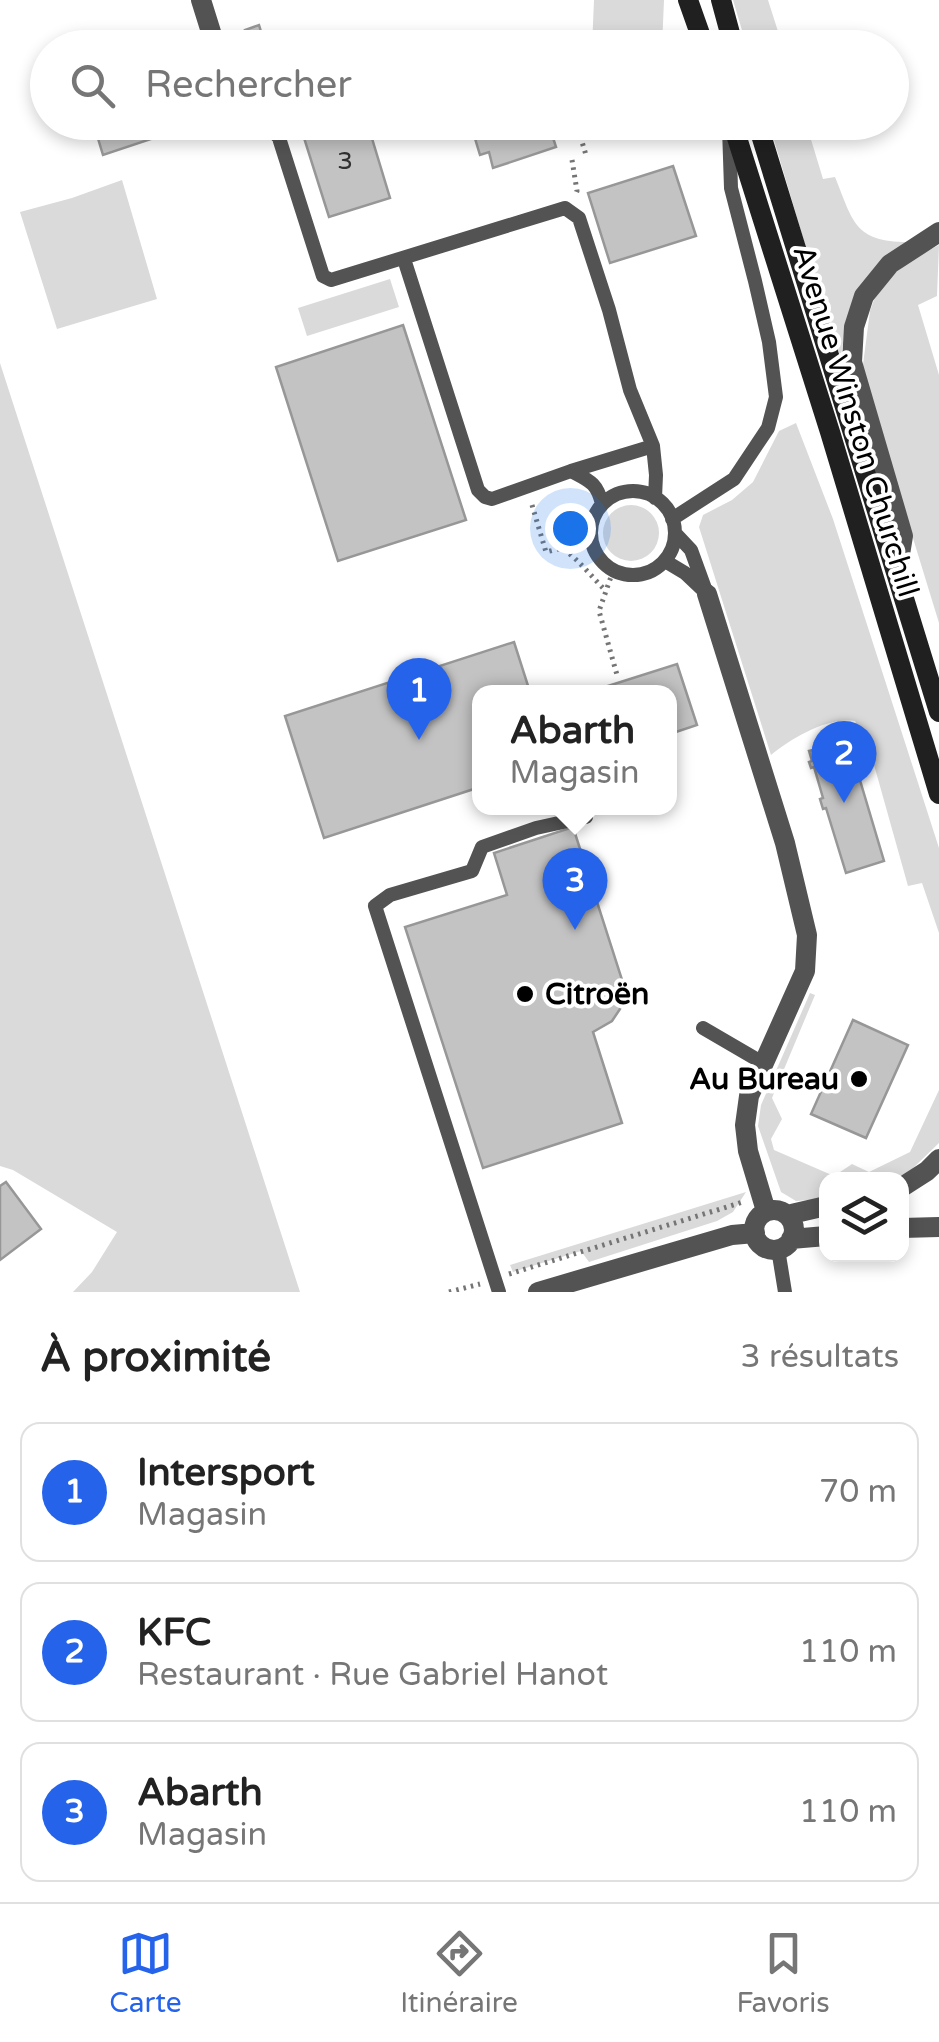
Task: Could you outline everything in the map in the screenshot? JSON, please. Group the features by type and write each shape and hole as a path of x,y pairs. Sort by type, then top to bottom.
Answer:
{"main road":[{"path":"688,0 699,30"},
{"path":"721,0 729,30"},
{"name":"Avenue Winston Churchill","path":"736,140 830,432 939,794"},
{"name":"Avenue Winston Churchill","path":"763,140 939,712"}],"street":[{"path":"201,0 210,30"},
{"path":"897,573 903,536 852,362 854,327 864,296 890,264 939,232"},
{"path":"707,594 784,843 807,935 806,971 748,1096 745,1124 748,1151 772,1208 794,1226 785,1244"},
{"path":"909,1183 939,1159"},
{"path":"819,1206 772,1208 755,1224 758,1241 765,1247 819,1237"},
{"path":"909,1228 939,1227"},
{"path":"538,1292 732,1235 755,1233"}],"lane":[{"path":"280,140 323,276 331,280 565,208 579,218 630,390 653,446 655,498"},
{"path":"707,594 692,550 674,526 665,507 655,498 627,492 610,498 592,522 596,555 614,571 641,575 654,570 670,553 674,526 734,479 768,428 776,396 756,281 732,188 731,140"},
{"path":"404,259 478,490 485,496 492,499 653,446"},
{"path":"571,471 590,481 602,504"},
{"path":"665,561 707,594"},
{"path":"497,1286 375,906 390,895 472,871 482,846 586,816"},
{"path":"703,1028 763,1063"},
{"path":"785,1244 785,1292"}],"path":[{"path":"581,140 586,155"},
{"path":"570,212 577,191 572,160"},
{"path":"526,488 546,552 562,548 606,590"},
{"path":"614,571 599,611 616,675"},
{"path":"449,1292 497,1286 526,1268 772,1208"}],"shaded area":[{"path":"594,0 664,0 663,30 593,30"},
{"path":"733,0 768,0 778,30 742,30"},
{"path":"774,140 811,140 823,179 835,177 858,226 876,238 908,242 847,317 841,356"},
{"path":"122,180 157,299 57,329 20,212"},
{"path":"939,245 937,296 918,305 939,375 939,623 862,372 874,300 888,279 912,259"},
{"path":"390,279 399,307 307,336 298,308"},
{"path":"0,363 300,1292 73,1292 92,1272 117,1232 0,1166"},
{"path":"796,423 833,519 939,848 939,933 922,883 908,886 869,747 855,721 822,726 771,755 699,527 703,515 732,500 753,482 779,431"},
{"path":"631,505 651,513 659,533 651,553 631,561 611,553 603,533 611,513"},
{"path":"810,993 815,995 772,1098 782,1119 771,1139 774,1150 825,1172 819,1172 819,1199 796,1201 781,1192 758,1126 761,1105"},
{"path":"939,1090 939,1143 912,1169 869,1172 910,1152"},
{"path":"852,1164 869,1172 840,1172"},
{"path":"746,1192 733,1212 717,1221 589,1262 581,1251 513,1272 510,1265"}],"building":[{"path":"98,140 148,140 103,155"},
{"path":"305,140 372,140 390,198 329,217"},
{"path":"475,140 554,140 556,147 493,168 489,152 480,155"},
{"path":"673,166 696,236 610,263 588,193"},
{"path":"403,325 466,520 338,561 276,367"},
{"path":"514,642 528,685 472,685 472,790 324,838 285,716"},
{"path":"677,664 697,725 677,732 677,685 611,685"},
{"path":"840,736 842,741 848,740 884,861 846,873 826,808 823,809 814,767 809,762 809,751 817,749 815,743"},
{"name":"Citroën","path":"573,827 624,986 620,1009 612,1021 593,1032 622,1123 483,1168 405,927 507,895 494,853"},
{"name":"Au Bureau","path":"853,1020 908,1045 866,1138 811,1114"},
{"path":"6,1182 41,1229 0,1260 0,1186"}],"place":[{"name":"Intersport","path":"419,740"},
{"name":"KFC","path":"844,803"},
{"name":"Abarth","path":"575,930"},
{"name":"Citroën","path":"525,994"},
{"name":"Au Bureau","path":"859,1079"}]}
